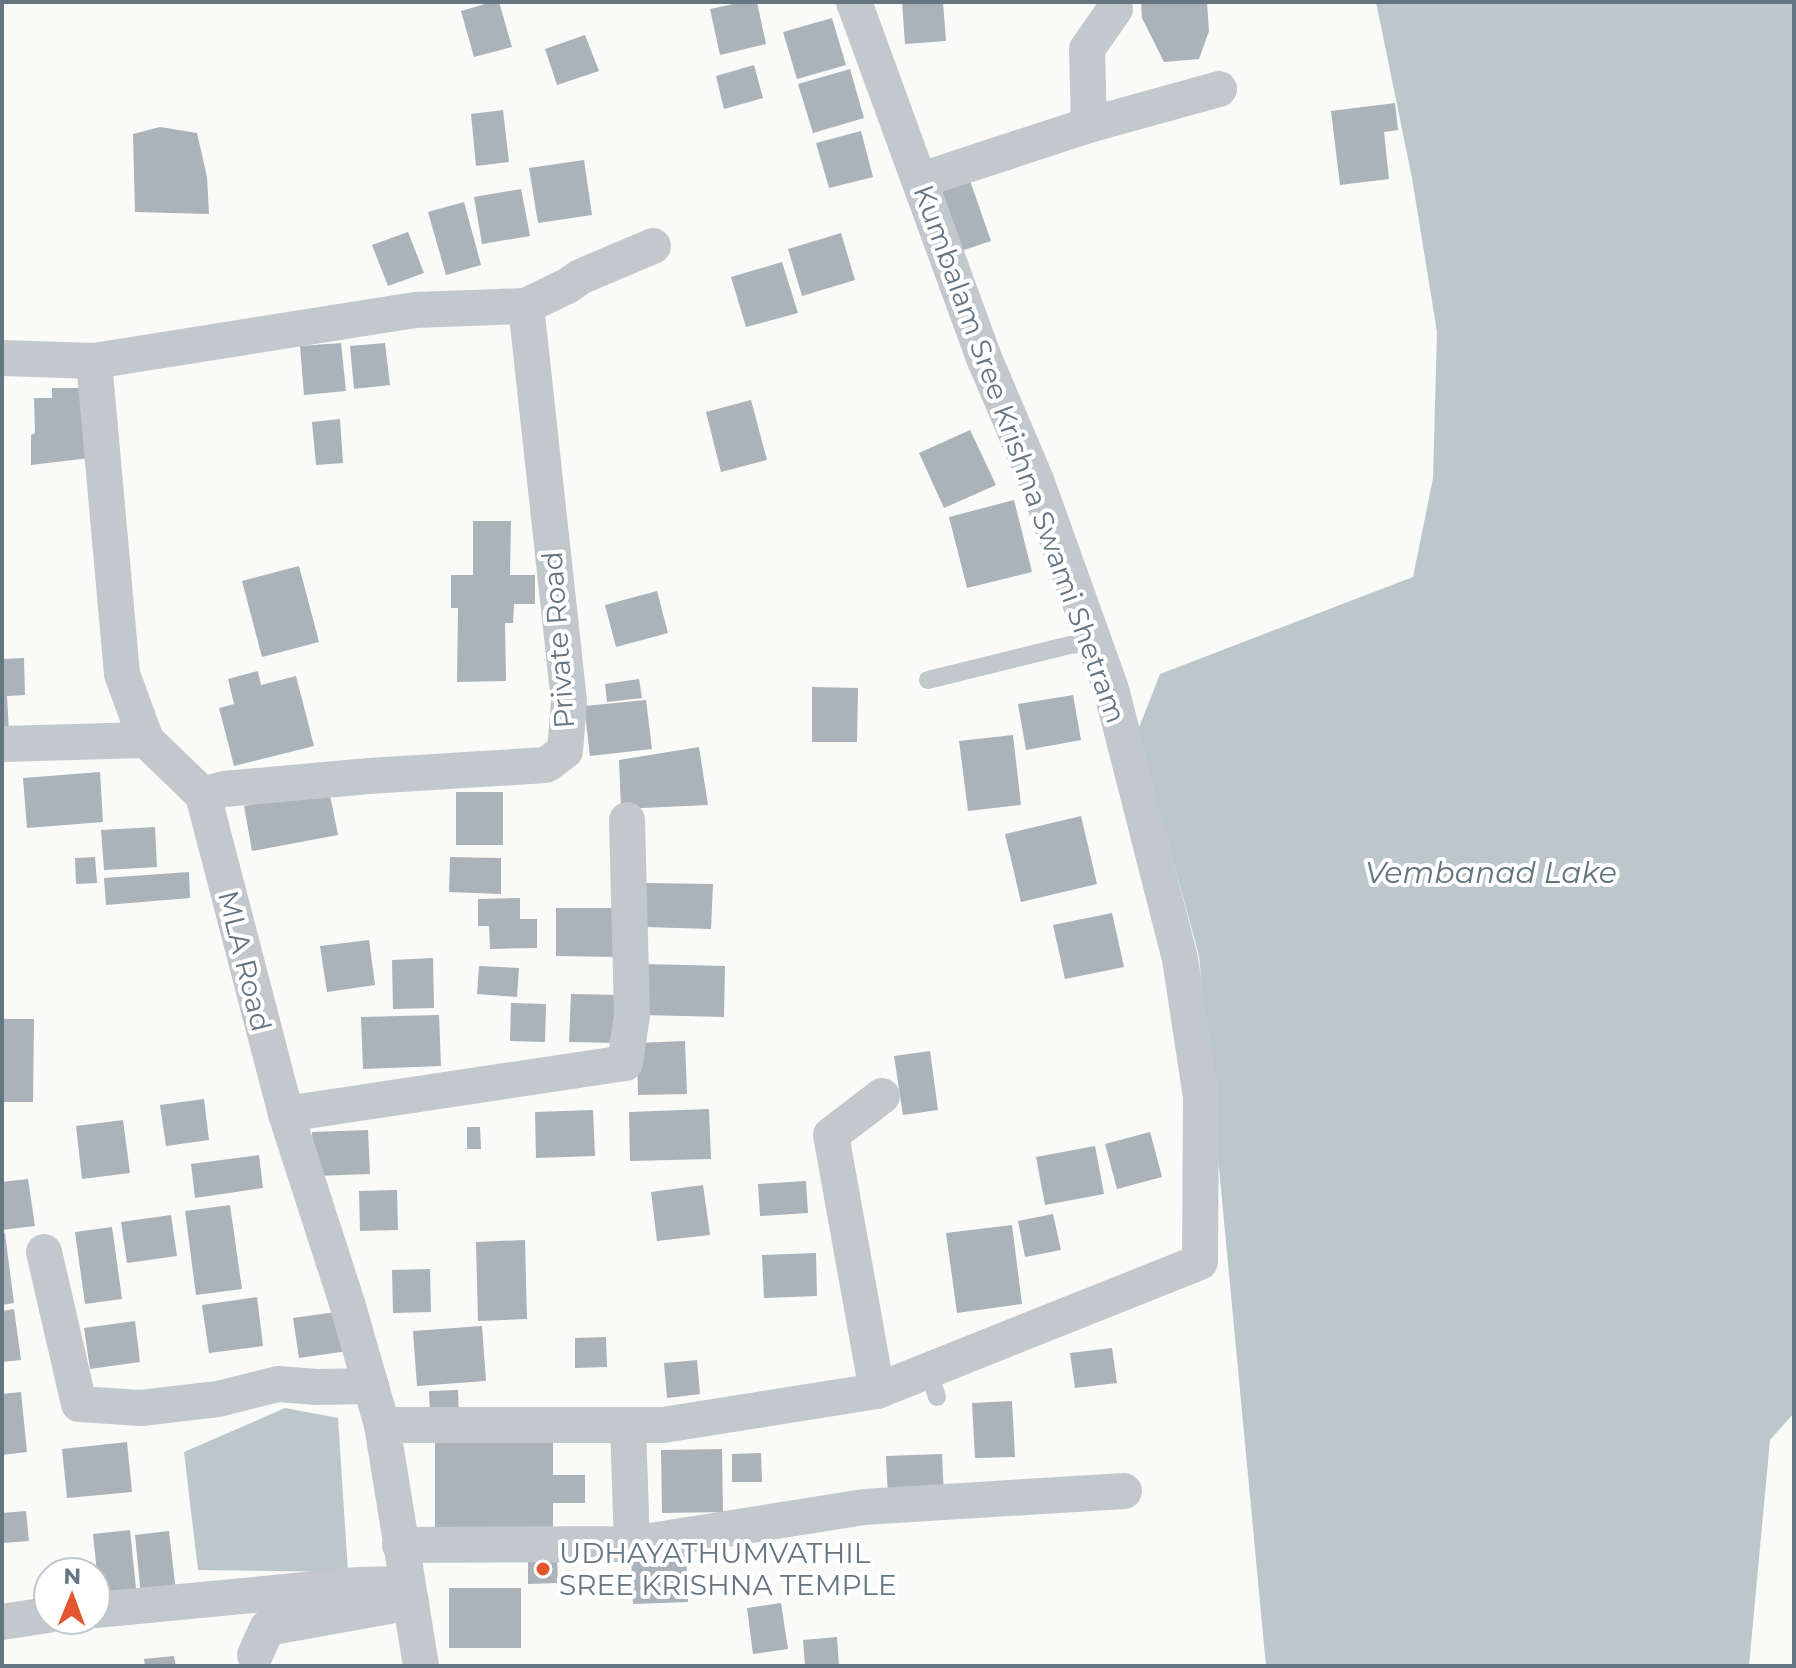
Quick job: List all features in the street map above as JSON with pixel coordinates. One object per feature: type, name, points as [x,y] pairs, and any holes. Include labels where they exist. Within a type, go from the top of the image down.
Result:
[{"type":"street","name":"Kumbalam Sree Krishna Swami Shetram","points":[[382,1425],[663,1425],[933,1384],[1200,1262],[1201,1097],[1180,959],[1111,689],[1036,480],[984,358],[854,2]]},
{"type":"street","points":[[1089,125],[1087,49],[1115,9]]},
{"type":"street","points":[[921,180],[1089,125],[1219,89]]},
{"type":"street","points":[[2,358],[94,361],[415,310],[526,306],[580,277],[653,246]]},
{"type":"street","name":"Private Road","points":[[203,795],[224,789],[354,777],[546,765],[565,751],[569,701],[526,306]]},
{"type":"street","points":[[94,361],[122,674],[146,740],[203,795]]},
{"type":"street","points":[[2,744],[146,740]]},
{"type":"street","name":"MLA Road","points":[[203,795],[286,1114],[382,1425],[421,1666]]},
{"type":"street","points":[[286,1114],[625,1063],[632,1015],[627,820]]},
{"type":"street","points":[[877,1391],[831,1135],[882,1096]]},
{"type":"street","points":[[44,1252],[79,1404],[141,1408],[218,1399],[278,1384],[371,1386]]},
{"type":"street","points":[[628,1426],[632,1544]]},
{"type":"street","points":[[400,1545],[632,1544],[864,1507],[1124,1491]]},
{"type":"street","points":[[112,1608],[358,1585],[408,1593]]},
{"type":"street","points":[[255,1655],[267,1628],[408,1593]]},
{"type":"street","points":[[2,1622],[32,1617]]},
{"type":"lane","points":[[928,680],[1070,645],[1094,642]]},
{"type":"water","name":"Vembanad Lake","points":[[1376,2],[1794,2],[1794,1413],[1770,1440],[1749,1666],[1266,1666],[1199,956],[1138,730],[1160,674],[1413,577],[1433,478],[1437,332],[1412,178]]},
{"type":"water","points":[[285,1408],[338,1418],[348,1572],[198,1570],[184,1452]]},
{"type":"building","points":[[499,2],[512,47],[474,57],[461,11]]},
{"type":"building","points":[[757,2],[766,44],[720,55],[710,9]]},
{"type":"building","points":[[902,2],[943,2],[946,41],[905,44]]},
{"type":"building","points":[[1141,2],[1207,2],[1209,31],[1199,59],[1164,62],[1142,18]]},
{"type":"building","points":[[832,18],[846,65],[797,79],[783,32]]},
{"type":"building","points":[[585,35],[599,71],[557,85],[545,49]]},
{"type":"building","points":[[754,65],[763,98],[724,109],[716,76]]},
{"type":"building","points":[[850,69],[864,118],[813,133],[798,84]]},
{"type":"building","points":[[1395,103],[1398,130],[1384,132],[1389,179],[1340,185],[1331,111]]},
{"type":"building","points":[[503,110],[509,162],[476,166],[471,114]]},
{"type":"building","points":[[160,127],[197,133],[207,177],[209,214],[135,212],[133,134]]},
{"type":"building","points":[[861,131],[873,177],[829,188],[816,143]]},
{"type":"building","points":[[584,160],[592,215],[538,223],[529,168]]},
{"type":"building","points":[[968,175],[991,241],[955,253],[933,188]]},
{"type":"building","points":[[521,189],[530,236],[482,244],[474,197]]},
{"type":"building","points":[[464,202],[481,265],[446,275],[428,212]]},
{"type":"building","points":[[408,232],[424,273],[388,286],[372,245]]},
{"type":"building","points":[[841,233],[855,280],[802,296],[788,249]]},
{"type":"building","points":[[782,262],[798,313],[746,327],[731,277]]},
{"type":"building","points":[[341,343],[346,391],[304,395],[300,346]]},
{"type":"building","points":[[385,343],[390,385],[354,389],[350,346]]},
{"type":"building","points":[[52,388],[88,388],[98,457],[31,465],[31,435],[35,433],[34,398],[52,398]]},
{"type":"building","points":[[751,400],[767,460],[721,472],[706,412]]},
{"type":"building","points":[[340,419],[343,463],[316,465],[312,422]]},
{"type":"building","points":[[970,430],[996,485],[944,508],[919,453]]},
{"type":"building","points":[[1014,500],[1032,572],[967,588],[949,517]]},
{"type":"building","points":[[473,521],[511,521],[510,575],[535,575],[535,604],[514,604],[513,623],[505,623],[506,681],[457,682],[458,608],[451,608],[451,575],[473,575]]},
{"type":"building","points":[[299,566],[319,642],[262,657],[242,581]]},
{"type":"building","points":[[657,591],[668,633],[616,647],[605,605]]},
{"type":"building","points":[[24,658],[25,695],[7,696],[9,733],[2,733],[2,659]]},
{"type":"building","points":[[258,671],[261,685],[296,676],[314,746],[234,766],[219,708],[234,704],[228,679]]},
{"type":"building","points":[[639,679],[642,698],[607,702],[605,684]]},
{"type":"building","points":[[812,687],[858,688],[857,742],[812,742]]},
{"type":"building","points":[[1073,695],[1081,740],[1026,750],[1018,704]]},
{"type":"building","points":[[646,700],[652,749],[590,756],[584,706]]},
{"type":"building","points":[[1013,735],[1021,805],[968,811],[959,741]]},
{"type":"building","points":[[699,747],[708,805],[621,809],[619,760]]},
{"type":"building","points":[[100,772],[103,822],[27,828],[23,778]]},
{"type":"building","points":[[329,790],[338,835],[252,851],[244,806]]},
{"type":"building","points":[[456,792],[503,792],[503,845],[456,845]]},
{"type":"building","points":[[1081,816],[1097,884],[1021,902],[1005,834]]},
{"type":"building","points":[[155,827],[157,867],[104,870],[101,830]]},
{"type":"building","points":[[95,857],[97,883],[76,884],[75,858]]},
{"type":"building","points":[[450,857],[501,858],[501,894],[449,892]]},
{"type":"building","points":[[189,872],[190,898],[106,905],[104,878]]},
{"type":"building","points":[[645,883],[713,884],[711,929],[644,927]]},
{"type":"building","points":[[520,898],[520,919],[537,919],[537,948],[490,949],[489,926],[478,926],[478,899]]},
{"type":"building","points":[[556,908],[618,908],[618,957],[556,956]]},
{"type":"building","points":[[1112,913],[1124,967],[1065,979],[1053,925]]},
{"type":"building","points":[[369,940],[375,985],[327,992],[320,946]]},
{"type":"building","points":[[433,958],[434,1008],[393,1009],[392,960]]},
{"type":"building","points":[[643,964],[725,966],[724,1017],[642,1015]]},
{"type":"building","points":[[479,966],[519,968],[517,997],[477,994]]},
{"type":"building","points":[[571,994],[623,995],[621,1043],[569,1042]]},
{"type":"building","points":[[511,1003],[546,1004],[545,1042],[510,1041]]},
{"type":"building","points":[[439,1015],[441,1066],[363,1069],[361,1017]]},
{"type":"building","points":[[2,1019],[34,1019],[33,1102],[2,1102]]},
{"type":"building","points":[[685,1041],[687,1094],[638,1095],[637,1043]]},
{"type":"building","points":[[930,1051],[938,1110],[903,1115],[894,1056]]},
{"type":"building","points":[[204,1099],[209,1140],[166,1146],[160,1105]]},
{"type":"building","points":[[709,1109],[711,1159],[630,1161],[629,1112]]},
{"type":"building","points":[[593,1110],[595,1156],[536,1158],[535,1112]]},
{"type":"building","points":[[123,1120],[130,1173],[82,1179],[76,1126]]},
{"type":"building","points":[[467,1127],[480,1127],[481,1149],[467,1149]]},
{"type":"building","points":[[368,1130],[370,1174],[314,1176],[312,1132]]},
{"type":"building","points":[[1150,1132],[1162,1177],[1117,1189],[1105,1144]]},
{"type":"building","points":[[1095,1146],[1104,1194],[1045,1205],[1036,1157]]},
{"type":"building","points":[[259,1155],[263,1188],[195,1198],[191,1164]]},
{"type":"building","points":[[28,1179],[35,1226],[2,1230],[2,1182]]},
{"type":"building","points":[[806,1181],[808,1213],[760,1216],[758,1184]]},
{"type":"building","points":[[703,1185],[710,1235],[657,1241],[651,1192]]},
{"type":"building","points":[[397,1190],[398,1230],[360,1231],[359,1191]]},
{"type":"building","points":[[230,1205],[242,1289],[196,1295],[185,1211]]},
{"type":"building","points":[[1053,1214],[1061,1250],[1025,1257],[1018,1221]]},
{"type":"building","points":[[171,1215],[177,1256],[127,1263],[121,1222]]},
{"type":"building","points":[[1012,1225],[1022,1304],[957,1313],[946,1233]]},
{"type":"building","points":[[112,1227],[122,1299],[85,1304],[75,1232]]},
{"type":"building","points":[[5,1233],[14,1303],[2,1305],[2,1234]]},
{"type":"building","points":[[525,1240],[527,1319],[478,1321],[476,1242]]},
{"type":"building","points":[[816,1253],[817,1296],[764,1298],[762,1255]]},
{"type":"building","points":[[430,1269],[431,1312],[393,1313],[392,1270]]},
{"type":"building","points":[[257,1297],[263,1346],[209,1353],[202,1305]]},
{"type":"building","points":[[14,1309],[21,1360],[2,1362],[2,1311]]},
{"type":"building","points":[[343,1311],[348,1351],[299,1358],[293,1318]]},
{"type":"building","points":[[135,1321],[140,1362],[90,1369],[84,1328]]},
{"type":"building","points":[[482,1326],[486,1381],[417,1386],[413,1331]]},
{"type":"building","points":[[606,1337],[607,1367],[575,1368],[575,1338]]},
{"type":"building","points":[[1112,1348],[1117,1383],[1075,1388],[1070,1353]]},
{"type":"building","points":[[697,1360],[700,1394],[667,1398],[664,1363]]},
{"type":"building","points":[[458,1390],[459,1414],[430,1414],[429,1391]]},
{"type":"building","points":[[21,1392],[27,1452],[2,1455],[2,1394]]},
{"type":"building","points":[[1012,1401],[1015,1457],[975,1458],[972,1403]]},
{"type":"building","points":[[435,1436],[553,1437],[553,1475],[585,1475],[585,1503],[553,1503],[553,1532],[435,1531]]},
{"type":"building","points":[[127,1442],[132,1492],[67,1498],[62,1449]]},
{"type":"building","points":[[722,1449],[723,1512],[662,1513],[661,1450]]},
{"type":"building","points":[[761,1453],[762,1482],[732,1482],[732,1454]]},
{"type":"building","points":[[942,1454],[944,1497],[888,1499],[886,1456]]},
{"type":"building","points":[[26,1511],[29,1541],[2,1543],[2,1513]]},
{"type":"building","points":[[130,1530],[137,1598],[112,1601],[112,1556],[95,1556],[93,1534]]},
{"type":"building","points":[[169,1531],[176,1592],[141,1596],[135,1535]]},
{"type":"building","points":[[686,1554],[688,1602],[633,1604],[631,1556]]},
{"type":"building","name":"UDHAYATHUMVATHIL SREE KRISHNA TEMPLE","points":[[528,1556],[557,1556],[558,1583],[528,1584]]},
{"type":"building","points":[[449,1588],[521,1588],[521,1648],[449,1648]]},
{"type":"building","points":[[781,1603],[788,1649],[753,1654],[747,1608]]},
{"type":"building","points":[[837,1637],[839,1666],[805,1666],[803,1640]]},
{"type":"building","points":[[174,1656],[176,1666],[145,1666],[144,1659]]},
{"type":"place","name":"UDHAYATHUMVATHIL SREE KRISHNA TEMPLE","points":[[543,1569]]}]
